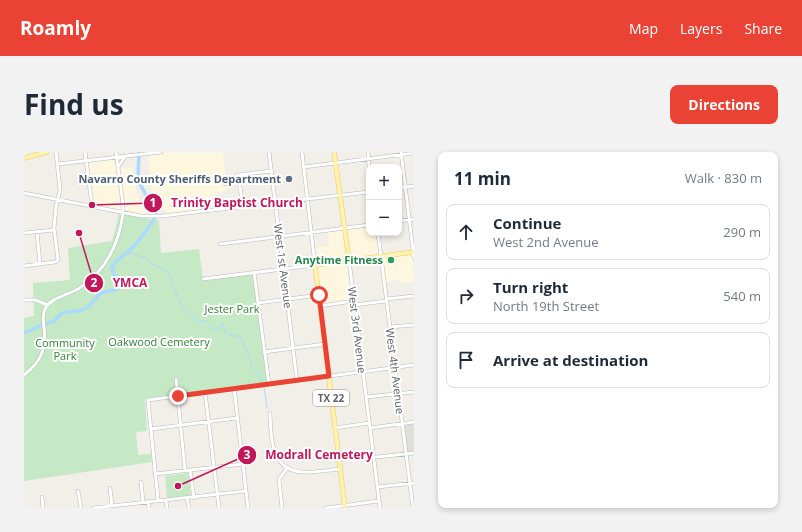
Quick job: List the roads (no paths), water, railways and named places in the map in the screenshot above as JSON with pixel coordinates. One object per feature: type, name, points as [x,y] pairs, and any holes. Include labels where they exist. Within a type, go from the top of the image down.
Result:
[{"type":"main road","points":[[24,158],[47,152]]},
{"type":"main road","name":"West 3rd Avenue","points":[[334,152],[349,260]]},
{"type":"main road","points":[[315,265],[414,252]]},
{"type":"main road","name":"TX 22","points":[[315,265],[344,507]]},
{"type":"street","points":[[24,266],[57,261],[54,230],[56,207],[60,190],[56,152]]},
{"type":"street","points":[[85,152],[92,205]]},
{"type":"street","points":[[24,375],[36,364],[43,352],[45,340],[43,314],[48,305],[78,288],[103,266],[113,248],[123,212],[116,152]]},
{"type":"street","points":[[58,164],[161,152]]},
{"type":"street","name":"West 1st Avenue","points":[[269,152],[297,380]]},
{"type":"street","points":[[203,279],[315,265],[302,152]]},
{"type":"street","points":[[368,152],[369,164]]},
{"type":"street","points":[[304,167],[368,159],[401,153],[414,153]]},
{"type":"street","points":[[401,153],[414,258]]},
{"type":"street","points":[[117,168],[121,160],[127,156]]},
{"type":"street","points":[[225,184],[238,175],[271,171]]},
{"type":"street","points":[[238,175],[243,207]]},
{"type":"street","points":[[405,188],[414,186]]},
{"type":"street","points":[[24,193],[123,212],[148,216],[162,216],[366,192]]},
{"type":"street","points":[[402,221],[414,220]]},
{"type":"street","points":[[220,244],[366,225]]},
{"type":"street","points":[[24,233],[54,230]]},
{"type":"street","points":[[37,232],[40,264]]},
{"type":"street","name":"West 4th Avenue","points":[[378,236],[406,454],[412,483],[413,508]]},
{"type":"street","name":"West 3rd Avenue","points":[[349,260],[380,508]]},
{"type":"street","points":[[254,273],[269,384]]},
{"type":"street","points":[[258,303],[319,295]]},
{"type":"street","points":[[320,306],[414,296]]},
{"type":"street","points":[[24,300],[35,300],[48,305]]},
{"type":"street","points":[[390,327],[414,325]]},
{"type":"street","points":[[264,352],[325,344]]},
{"type":"street","points":[[158,500],[148,400],[414,365]]},
{"type":"street","points":[[176,379],[185,470]]},
{"type":"street","points":[[234,388],[248,508]]},
{"type":"street","points":[[204,392],[209,422],[218,508]]},
{"type":"street","points":[[366,397],[414,392]]},
{"type":"street","points":[[270,413],[271,440],[274,452],[280,461],[288,467],[305,472],[340,468]]},
{"type":"street","points":[[151,429],[237,418]]},
{"type":"street","points":[[370,428],[414,422]]},
{"type":"street","points":[[335,428],[369,423]]},
{"type":"street","points":[[339,459],[414,453]]},
{"type":"street","points":[[156,474],[243,464]]},
{"type":"street","points":[[282,508],[279,479],[288,467]]},
{"type":"street","points":[[190,470],[194,498]]},
{"type":"street","points":[[141,482],[143,502]]},
{"type":"street","points":[[378,487],[412,483]]},
{"type":"street","points":[[110,488],[112,506]]},
{"type":"street","points":[[78,491],[81,508]]},
{"type":"street","points":[[93,508],[112,506],[117,507],[148,501],[166,501],[246,491]]},
{"type":"street","points":[[42,497],[43,508]]},
{"type":"street","points":[[187,498],[189,508]]},
{"type":"street","points":[[148,501],[149,508]]},
{"type":"street","points":[[166,501],[167,508]]},
{"type":"street","points":[[326,508],[344,507],[379,501]]},
{"type":"waterway","points":[[45,325],[54,321],[62,313],[82,310],[88,307],[101,293],[118,289],[119,280],[114,275],[112,266],[137,243],[156,214],[138,180],[139,152]]},
{"type":"waterway","points":[[127,252],[146,258],[152,264],[168,271],[182,308],[198,321],[206,321],[214,330],[218,329],[223,323],[225,333],[240,337],[249,356],[252,368],[260,376],[262,382]]},
{"type":"waterway","points":[[24,333],[42,325]]},
{"type":"waterway","points":[[264,387],[267,408]]},
{"type":"place","name":"Navarro County Sheriffs Department","points":[[289,179]]},
{"type":"place","name":"Trinity Baptist Church","points":[[92,205]]},
{"type":"place","name":"YMCA","points":[[79,233]]},
{"type":"place","name":"Anytime Fitness","points":[[391,260]]},
{"type":"place","name":"Modrall Cemetery","points":[[178,486]]},
{"type":"park label","name":"Jester Park","points":[[232,309]]},
{"type":"park label","name":"Oakwood Cemetery","points":[[159,342]]},
{"type":"park label","name":"Community Park","points":[[65,349]]}]
